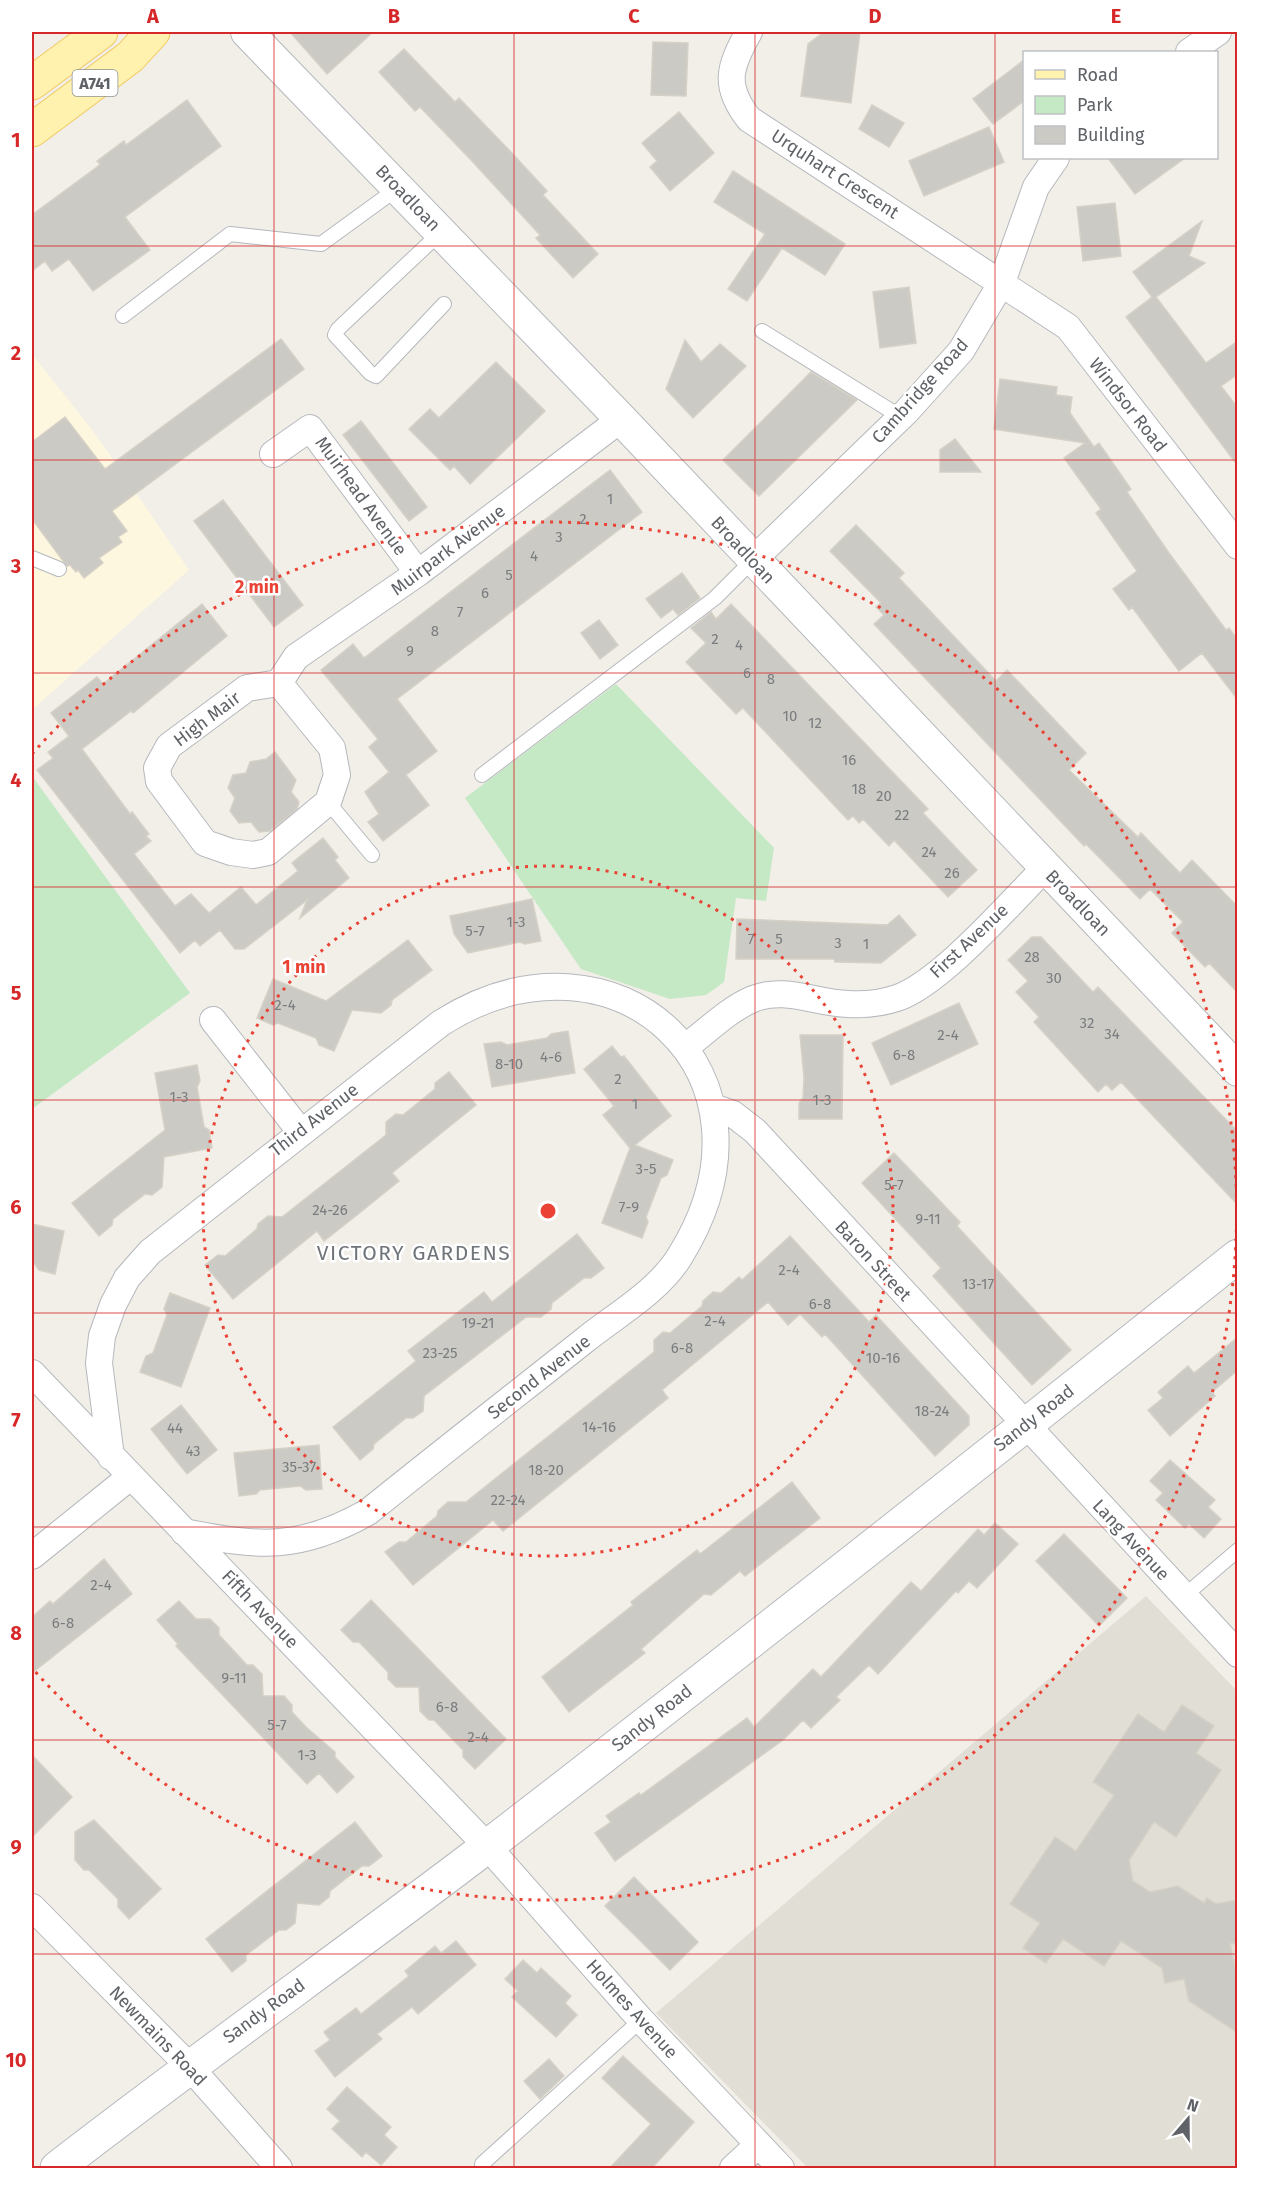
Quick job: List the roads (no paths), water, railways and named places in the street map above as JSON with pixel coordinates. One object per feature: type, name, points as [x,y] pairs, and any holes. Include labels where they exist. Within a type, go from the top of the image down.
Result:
[{"type":"main road","name":"A741","points":[[32,83],[101,32]]},
{"type":"main road","name":"A741","points":[[32,130],[130,57],[153,32]]},
{"type":"main road","name":"Sandy Road","points":[[57,2169],[189,2066],[487,1846],[1025,1426],[1238,1256]]},
{"type":"street","points":[[109,32],[130,57]]},
{"type":"street","name":"Broadloan","points":[[248,32],[621,419],[753,561],[1238,1070]]},
{"type":"street","name":"Urquhart Crescent","points":[[749,32],[737,52],[731,78],[735,101],[749,119],[1002,282]]},
{"type":"street","points":[[1190,51],[1218,32]]},
{"type":"street","name":"Cambridge Road","points":[[753,561],[901,417],[961,351],[1002,282],[1036,187],[1055,159]]},
{"type":"street","name":"Windsor Road","points":[[1002,282],[1068,327],[1238,546]]},
{"type":"street","name":"Muirpark Avenue","points":[[279,683],[296,657],[418,573],[621,419]]},
{"type":"street","name":"Muirhead Avenue","points":[[273,454],[310,428],[418,573]]},
{"type":"street","points":[[279,683],[332,748],[337,775],[328,802]]},
{"type":"street","name":"High Mair","points":[[279,683],[247,688],[169,746],[157,768],[159,781],[205,843],[231,852],[253,855],[268,852],[328,802]]},
{"type":"street","name":"First Avenue","points":[[686,1047],[752,999],[769,995],[791,994],[846,1004],[875,1003],[898,998],[939,973],[1045,868]]},
{"type":"street","name":"Third Avenue","points":[[111,1457],[99,1363],[102,1336],[113,1305],[127,1278],[150,1252],[300,1131],[441,1023],[462,1009],[496,995],[549,987],[609,994],[640,1008],[666,1026],[686,1047]]},
{"type":"street","points":[[213,1020],[300,1131]]},
{"type":"street","name":"Second Avenue","points":[[184,1532],[241,1543],[303,1541],[339,1529],[368,1512],[657,1283],[679,1258],[700,1219],[711,1188],[716,1159],[713,1107],[702,1076],[686,1047]]},
{"type":"street","name":"Baron Street","points":[[713,1107],[733,1114],[755,1131],[1025,1426]]},
{"type":"street","name":"Fifth Avenue","points":[[32,1372],[130,1477],[487,1846]]},
{"type":"street","name":"Lang Avenue","points":[[1025,1426],[1238,1654]]},
{"type":"street","points":[[32,1556],[130,1477]]},
{"type":"street","name":"Holmes Avenue","points":[[487,1846],[641,2020],[781,2169]]},
{"type":"street","name":"Newmains Road","points":[[32,1907],[189,2066],[279,2169]]},
{"type":"street","points":[[733,2169],[758,2145]]},
{"type":"lane","points":[[123,316],[230,234],[321,244],[398,188]]},
{"type":"lane","points":[[441,232],[338,329],[335,335],[370,373],[376,376],[444,304]]},
{"type":"lane","points":[[762,331],[901,417]]},
{"type":"lane","points":[[32,558],[59,568]]},
{"type":"lane","points":[[482,775],[715,598],[753,561]]},
{"type":"lane","points":[[328,802],[372,855]]},
{"type":"lane","points":[[1183,1597],[1238,1550]]},
{"type":"lane","points":[[482,2164],[641,2020]]},
{"type":"district","name":"VICTORY GARDENS","points":[[414,1253]]}]
